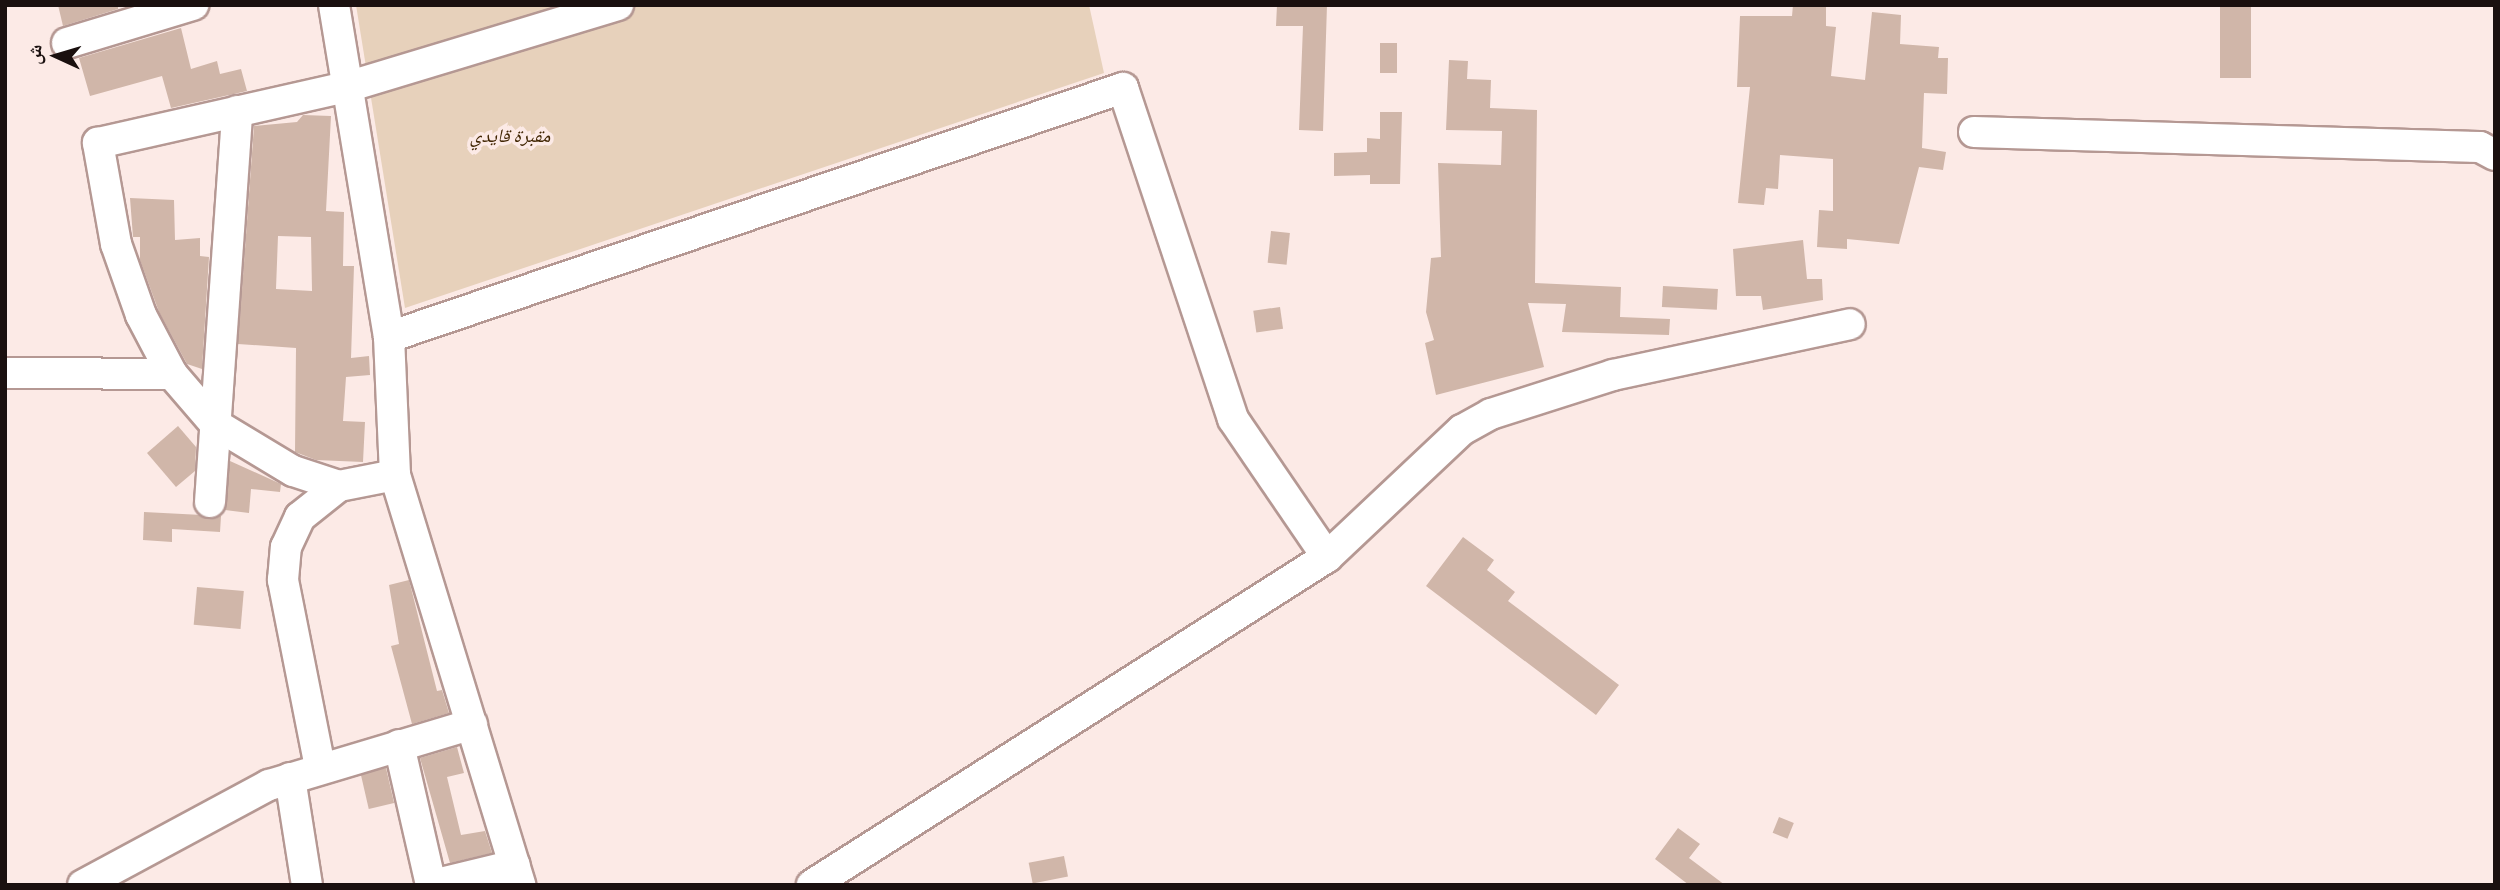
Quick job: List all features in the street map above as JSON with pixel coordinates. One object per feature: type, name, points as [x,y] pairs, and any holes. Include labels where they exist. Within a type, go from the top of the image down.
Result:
[{"type":"street","points":[[67,43],[193,5]]},
{"type":"street","points":[[334,5],[350,86],[389,337],[395,475],[518,875],[431,885],[399,744]]},
{"type":"street","points":[[339,486],[293,471],[215,424],[172,374],[141,314],[116,244],[97,147],[102,139],[350,86],[618,5]]},
{"type":"street","points":[[389,337],[1123,88],[1233,418],[1327,557]]},
{"type":"street","points":[[210,502],[237,111]]},
{"type":"street","points":[[1974,132],[2480,147],[2495,155]]},
{"type":"street","points":[[812,885],[1327,557],[1462,430],[1491,414],[1613,374],[1850,324]]},
{"type":"street","points":[[5,373],[172,374]]},
{"type":"street","points":[[320,767],[283,580],[286,547],[300,517],[339,486],[395,475]]},
{"type":"street","points":[[83,885],[211,811],[289,778],[472,724]]},
{"type":"street","points":[[289,778],[307,885]]},
{"type":"green space","name":"مقبرة قايدي","points":[[356,5],[1089,5],[1104,73],[405,308]]},
{"type":"building","points":[[58,5],[118,5],[118,9],[63,26]]},
{"type":"building","points":[[1277,5],[1327,5],[1323,131],[1299,130],[1303,26],[1276,26]]},
{"type":"building","points":[[1793,5],[1826,5],[1826,26],[1836,27],[1831,76],[1865,80],[1872,12],[1901,15],[1900,44],[1939,47],[1938,58],[1948,58],[1947,94],[1924,93],[1922,148],[1946,152],[1943,170],[1919,167],[1899,244],[1847,239],[1847,249],[1817,247],[1819,210],[1833,211],[1833,159],[1780,155],[1778,189],[1766,188],[1764,205],[1738,203],[1750,87],[1737,87],[1740,16],[1792,16]]},
{"type":"building","points":[[2220,5],[2251,5],[2251,78],[2220,78]]},
{"type":"building","points":[[181,28],[191,69],[217,61],[220,74],[241,69],[247,91],[171,108],[162,76],[90,96],[79,58]]},
{"type":"building","points":[[1380,43],[1397,43],[1397,73],[1380,73]]},
{"type":"building","points":[[1449,60],[1468,61],[1467,79],[1491,80],[1490,108],[1537,110],[1535,283],[1621,287],[1620,317],[1670,319],[1669,335],[1562,332],[1566,304],[1528,303],[1544,367],[1436,395],[1425,343],[1434,340],[1426,312],[1431,258],[1441,257],[1438,163],[1501,165],[1502,131],[1446,130]]},
{"type":"building","points":[[1380,112],[1402,112],[1400,184],[1370,184],[1370,175],[1334,176],[1334,153],[1367,152],[1367,138],[1380,139]]},
{"type":"building","points":[[303,115],[331,116],[326,211],[344,212],[343,266],[354,266],[351,358],[369,356],[370,375],[346,377],[343,421],[365,422],[363,462],[316,460],[295,452],[296,348],[238,344],[254,126],[297,122]],"holes":[[[278,236],[311,237],[312,291],[276,289]]]},
{"type":"building","points":[[130,198],[174,200],[175,240],[200,238],[200,256],[209,257],[202,369],[187,364],[159,312],[140,260],[140,237],[133,237]]},
{"type":"building","points":[[1271,231],[1290,233],[1287,265],[1268,263]]},
{"type":"building","points":[[1803,240],[1807,279],[1822,279],[1823,300],[1763,310],[1761,296],[1736,296],[1733,249]]},
{"type":"building","points":[[1663,286],[1718,289],[1717,310],[1662,307]]},
{"type":"building","points":[[1280,307],[1283,329],[1256,333],[1253,311]]},
{"type":"building","points":[[178,426],[196,447],[195,471],[176,487],[147,453]]},
{"type":"building","points":[[230,461],[281,484],[280,492],[251,489],[249,513],[225,510]]},
{"type":"building","points":[[144,512],[221,516],[220,532],[172,529],[172,542],[143,540]]},
{"type":"building","points":[[1463,537],[1494,560],[1487,570],[1515,592],[1508,601],[1619,685],[1596,715],[1426,586]]},
{"type":"building","points":[[409,580],[437,691],[442,690],[449,713],[412,724],[391,646],[399,644],[389,585]]},
{"type":"building","points":[[197,587],[244,591],[241,629],[194,625]]},
{"type":"building","points":[[457,747],[464,773],[447,777],[461,835],[485,831],[492,853],[450,863],[420,758]]},
{"type":"building","points":[[386,768],[394,803],[369,809],[361,774]]},
{"type":"building","points":[[1779,817],[1794,823],[1787,839],[1773,833]]},
{"type":"building","points":[[1678,828],[1700,844],[1689,858],[1725,885],[1689,885],[1655,859]]},
{"type":"building","points":[[1064,856],[1068,877],[1033,883],[1029,863]]}]
